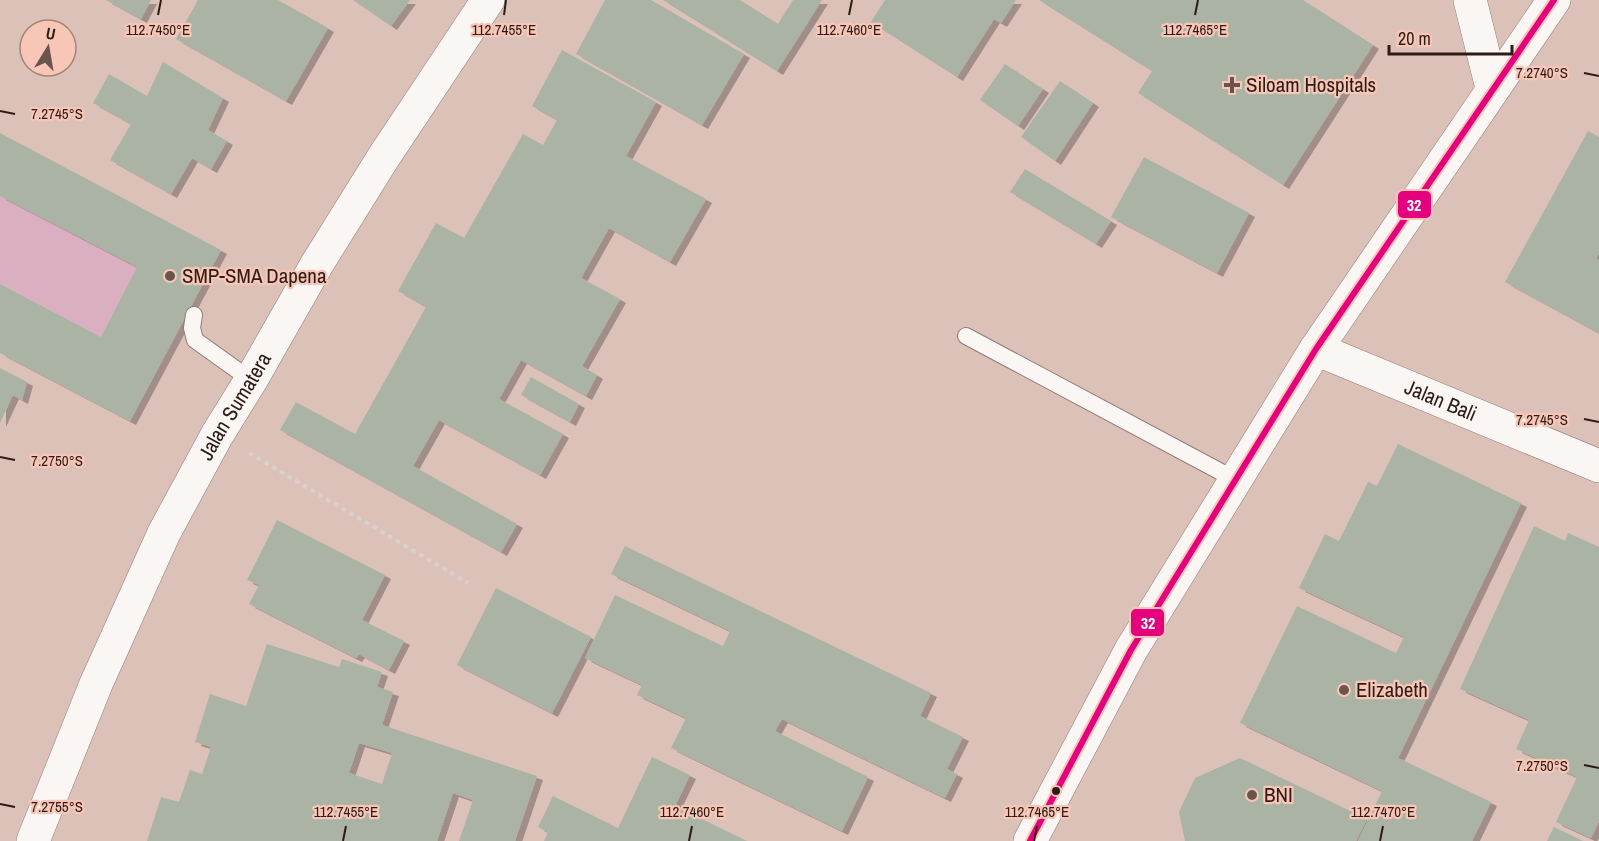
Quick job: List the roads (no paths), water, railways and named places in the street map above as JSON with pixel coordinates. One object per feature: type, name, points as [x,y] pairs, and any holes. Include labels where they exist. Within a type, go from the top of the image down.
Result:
[{"type":"main road","name":"Jalan Sumatera","points":[[33,841],[96,684],[164,533],[217,435],[383,158],[488,0]]},
{"type":"main road","points":[[1470,0],[1492,88]]},
{"type":"main road","points":[[1030,841],[1131,650],[1316,349],[1554,0]]},
{"type":"main road","name":"Jalan Bali","points":[[1316,349],[1599,466]]},
{"type":"lane","points":[[194,315],[192,328],[195,340],[251,380]]},
{"type":"lane","points":[[966,336],[1236,480]]},
{"type":"place","name":"Siloam Hospitals","points":[[1232,85]]},
{"type":"place","name":"SMP-SMA Dapena","points":[[170,276]]},
{"type":"place","name":"Elizabeth","points":[[1344,690]]},
{"type":"place","name":"BNI","points":[[1252,795]]}]
